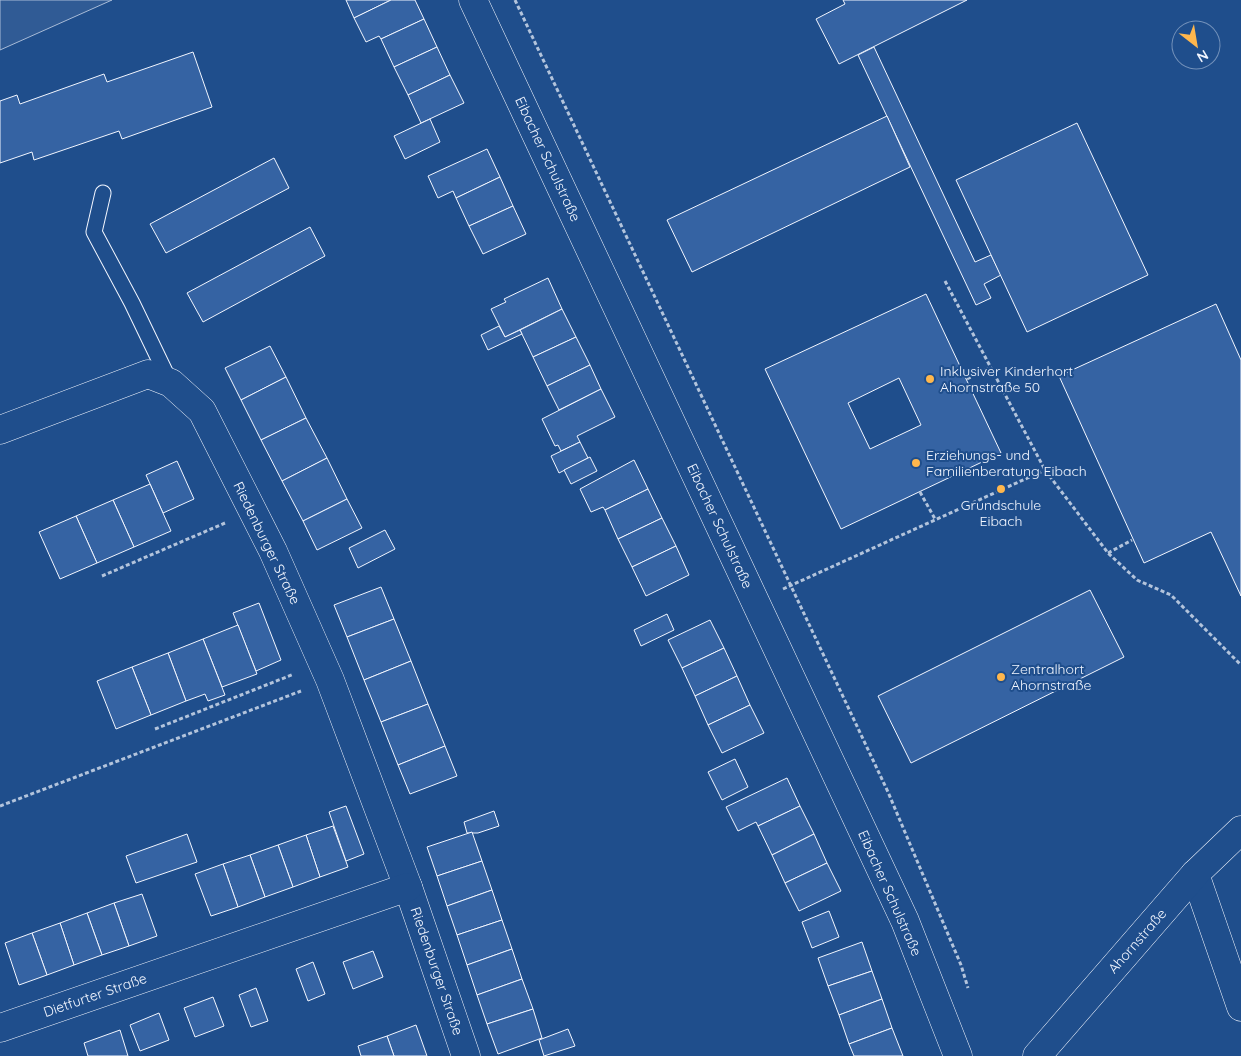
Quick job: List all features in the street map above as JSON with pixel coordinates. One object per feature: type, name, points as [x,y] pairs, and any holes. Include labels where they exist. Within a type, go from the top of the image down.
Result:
[{"type":"street","name":"Eibacher Schulstraße","points":[[473,0],[905,922],[958,1056]]},
{"type":"street","name":"Riedenburger Straße","points":[[0,430],[148,374],[171,383],[202,411],[253,511],[326,671],[408,887],[466,1056]]},
{"type":"street","name":"Ahornstraße","points":[[1038,1056],[1195,874],[1241,830]]},
{"type":"street","points":[[1195,874],[1241,1007]]},
{"type":"street","name":"Dietfurter Straße","points":[[0,1028],[189,961],[408,887]]},
{"type":"lane","points":[[103,194],[94,232],[171,383]]},
{"type":"path","points":[[515,0],[888,792],[961,965],[969,991]]},
{"type":"path","points":[[945,280],[989,368],[1046,470],[1108,553],[1137,580],[1171,595],[1241,665]]},
{"type":"path","points":[[967,379],[989,368]]},
{"type":"path","points":[[756,603],[935,519],[1046,470]]},
{"type":"path","points":[[920,492],[935,519]]},
{"type":"path","points":[[102,576],[253,511]]},
{"type":"path","points":[[1108,553],[1132,540]]},
{"type":"path","points":[[155,729],[326,671]]},
{"type":"path","points":[[0,806],[326,671]]},
{"type":"shaded area","points":[[0,0],[112,0],[0,50]]},
{"type":"building","points":[[346,0],[391,0],[354,18]]},
{"type":"building","points":[[391,0],[415,0],[424,19],[381,39],[379,36],[366,42],[354,18]]},
{"type":"building","points":[[843,0],[967,0],[839,64],[816,19],[845,4]]},
{"type":"building","points":[[424,19],[437,47],[394,67],[381,39]]},
{"type":"building","points":[[437,47],[450,75],[408,95],[394,67]]},
{"type":"building","points":[[874,47],[975,262],[991,255],[1001,275],[984,284],[991,298],[976,305],[858,55]]},
{"type":"building","points":[[193,52],[212,107],[122,139],[119,131],[34,160],[32,152],[0,163],[0,101],[17,95],[20,104],[104,74],[107,82]]},
{"type":"building","points":[[450,75],[464,103],[421,123],[408,95]]},
{"type":"building","points":[[887,116],[910,167],[692,272],[667,220]]},
{"type":"building","points":[[430,119],[440,142],[405,159],[394,136]]},
{"type":"building","points":[[1077,123],[1148,275],[1027,332],[956,180]]},
{"type":"building","points":[[487,149],[500,177],[456,198],[453,191],[438,198],[428,176]]},
{"type":"building","points":[[274,158],[289,188],[166,253],[150,224]]},
{"type":"building","points":[[500,177],[513,206],[469,226],[456,198]]},
{"type":"building","points":[[513,206],[526,234],[483,254],[469,226]]},
{"type":"building","points":[[310,227],[325,256],[203,322],[187,293]]},
{"type":"building","points":[[548,278],[562,309],[505,337],[491,309],[506,302],[504,299]]},
{"type":"building","points":[[926,294],[1001,453],[841,529],[765,369]],"holes":[[[899,378],[921,425],[870,449],[848,403]]]},
{"type":"building","points":[[1216,304],[1241,360],[1241,596],[1211,532],[1144,563],[1059,376]]},
{"type":"building","points":[[562,309],[576,337],[533,357],[520,330]]},
{"type":"building","points":[[499,326],[505,337],[520,330],[522,334],[488,350],[481,335]]},
{"type":"building","points":[[576,337],[590,365],[547,386],[533,357]]},
{"type":"building","points":[[270,346],[286,377],[241,400],[225,368]]},
{"type":"building","points":[[590,365],[601,389],[559,410],[547,386]]},
{"type":"building","points":[[286,377],[306,418],[261,440],[241,400]]},
{"type":"building","points":[[601,389],[615,417],[577,436],[580,442],[561,451],[558,445],[555,446],[542,419]]},
{"type":"building","points":[[306,418],[327,458],[282,481],[261,440]]},
{"type":"building","points":[[580,442],[588,458],[559,473],[551,456]]},
{"type":"building","points":[[590,457],[597,471],[571,484],[564,470]]},
{"type":"building","points":[[327,458],[347,499],[303,521],[282,481]]},
{"type":"building","points":[[634,460],[648,489],[605,510],[603,507],[591,512],[580,489]]},
{"type":"building","points":[[177,461],[194,499],[163,513],[146,475]]},
{"type":"building","points":[[150,484],[171,531],[134,547],[113,500]]},
{"type":"building","points":[[648,489],[662,518],[618,539],[605,510]]},
{"type":"building","points":[[347,499],[362,528],[317,550],[303,521]]},
{"type":"building","points":[[113,500],[134,547],[97,563],[76,516]]},
{"type":"building","points":[[76,516],[97,563],[60,579],[39,532]]},
{"type":"building","points":[[662,518],[676,546],[632,567],[618,539]]},
{"type":"building","points":[[385,530],[395,549],[358,568],[349,548]]},
{"type":"building","points":[[676,546],[689,575],[646,596],[632,567]]},
{"type":"building","points":[[381,587],[394,619],[347,637],[334,605]]},
{"type":"building","name":"Zentralhort Ahornstraße","points":[[1090,590],[1124,657],[911,763],[878,696]]},
{"type":"building","points":[[259,603],[281,660],[256,671],[233,613]]},
{"type":"building","points":[[667,614],[674,630],[641,646],[634,630]]},
{"type":"building","points":[[394,619],[411,661],[364,680],[347,637]]},
{"type":"building","points":[[710,620],[724,648],[682,668],[668,640]]},
{"type":"building","points":[[238,625],[257,674],[222,687],[203,639]]},
{"type":"building","points":[[203,639],[225,695],[208,701],[205,694],[186,701],[168,653]]},
{"type":"building","points":[[724,648],[737,676],[695,696],[682,668]]},
{"type":"building","points":[[168,653],[186,701],[151,715],[132,667]]},
{"type":"building","points":[[411,661],[428,704],[381,722],[364,680]]},
{"type":"building","points":[[132,667],[151,715],[116,729],[97,681]]},
{"type":"building","points":[[737,676],[750,705],[708,725],[695,696]]},
{"type":"building","points":[[428,704],[445,746],[398,765],[381,722]]},
{"type":"building","points":[[750,705],[764,733],[722,753],[708,725]]},
{"type":"building","points":[[445,746],[457,776],[410,794],[398,765]]},
{"type":"building","points":[[735,759],[748,787],[722,800],[708,772]]},
{"type":"building","points":[[787,778],[800,806],[758,826],[756,822],[738,831],[726,807]]},
{"type":"building","points":[[346,806],[364,854],[346,861],[329,812]]},
{"type":"building","points":[[800,806],[814,834],[772,855],[758,826]]},
{"type":"building","points":[[494,811],[499,826],[478,833],[467,833],[464,822]]},
{"type":"building","points":[[333,826],[348,867],[320,877],[306,835]]},
{"type":"building","points":[[472,832],[482,861],[437,876],[427,847]]},
{"type":"building","points":[[187,834],[197,862],[136,883],[126,856]]},
{"type":"building","points":[[814,834],[827,863],[785,883],[772,855]]},
{"type":"building","points":[[306,835],[320,877],[293,887],[278,845]]},
{"type":"building","points":[[278,845],[293,887],[265,897],[250,855]]},
{"type":"building","points":[[250,855],[265,897],[238,907],[223,864]]},
{"type":"building","points":[[482,861],[492,890],[447,906],[437,876]]},
{"type":"building","points":[[827,863],[841,891],[799,911],[785,883]]},
{"type":"building","points":[[223,864],[238,907],[211,916],[195,874]]},
{"type":"building","points":[[492,890],[502,920],[457,935],[447,906]]},
{"type":"building","points":[[142,894],[157,936],[129,946],[114,903]]},
{"type":"building","points":[[114,903],[129,946],[102,955],[87,913]]},
{"type":"building","points":[[829,911],[839,937],[812,948],[802,922]]},
{"type":"building","points":[[87,913],[102,955],[74,965],[60,923]]},
{"type":"building","points":[[502,920],[512,949],[467,965],[457,935]]},
{"type":"building","points":[[60,923],[74,965],[47,975],[32,933]]},
{"type":"building","points":[[32,933],[47,975],[19,985],[5,943]]},
{"type":"building","points":[[862,942],[872,971],[828,986],[818,958]]},
{"type":"building","points":[[512,949],[522,979],[477,995],[467,965]]},
{"type":"building","points":[[373,951],[383,977],[353,989],[343,962]]},
{"type":"building","points":[[313,962],[325,994],[308,1001],[296,969]]},
{"type":"building","points":[[872,971],[882,999],[839,1015],[828,986]]},
{"type":"building","points":[[522,979],[533,1009],[487,1024],[477,995]]},
{"type":"building","points":[[256,988],[268,1021],[251,1027],[239,995]]},
{"type":"building","points":[[213,997],[224,1026],[195,1037],[184,1008]]},
{"type":"building","points":[[882,999],[892,1028],[849,1044],[839,1015]]},
{"type":"building","points":[[533,1009],[542,1038],[498,1054],[487,1024]]},
{"type":"building","points":[[159,1013],[169,1040],[140,1051],[130,1025]]},
{"type":"building","points":[[416,1025],[427,1056],[394,1056],[387,1036]]},
{"type":"building","points":[[892,1028],[903,1056],[854,1056],[849,1044]]},
{"type":"building","points":[[568,1029],[575,1046],[544,1056],[539,1040]]},
{"type":"building","points":[[120,1030],[128,1056],[88,1056],[84,1043]]},
{"type":"building","points":[[387,1036],[394,1056],[361,1056],[358,1046]]},
{"type":"place","name":"Inklusiver Kinderhort Ahornstraße 50","points":[[930,379]]},
{"type":"place","name":"Erziehungs- und Familienberatung Eibach","points":[[916,463]]},
{"type":"place","name":"Grundschule Eibach","points":[[1001,489]]},
{"type":"place","name":"Zentralhort Ahornstraße","points":[[1001,677]]}]
